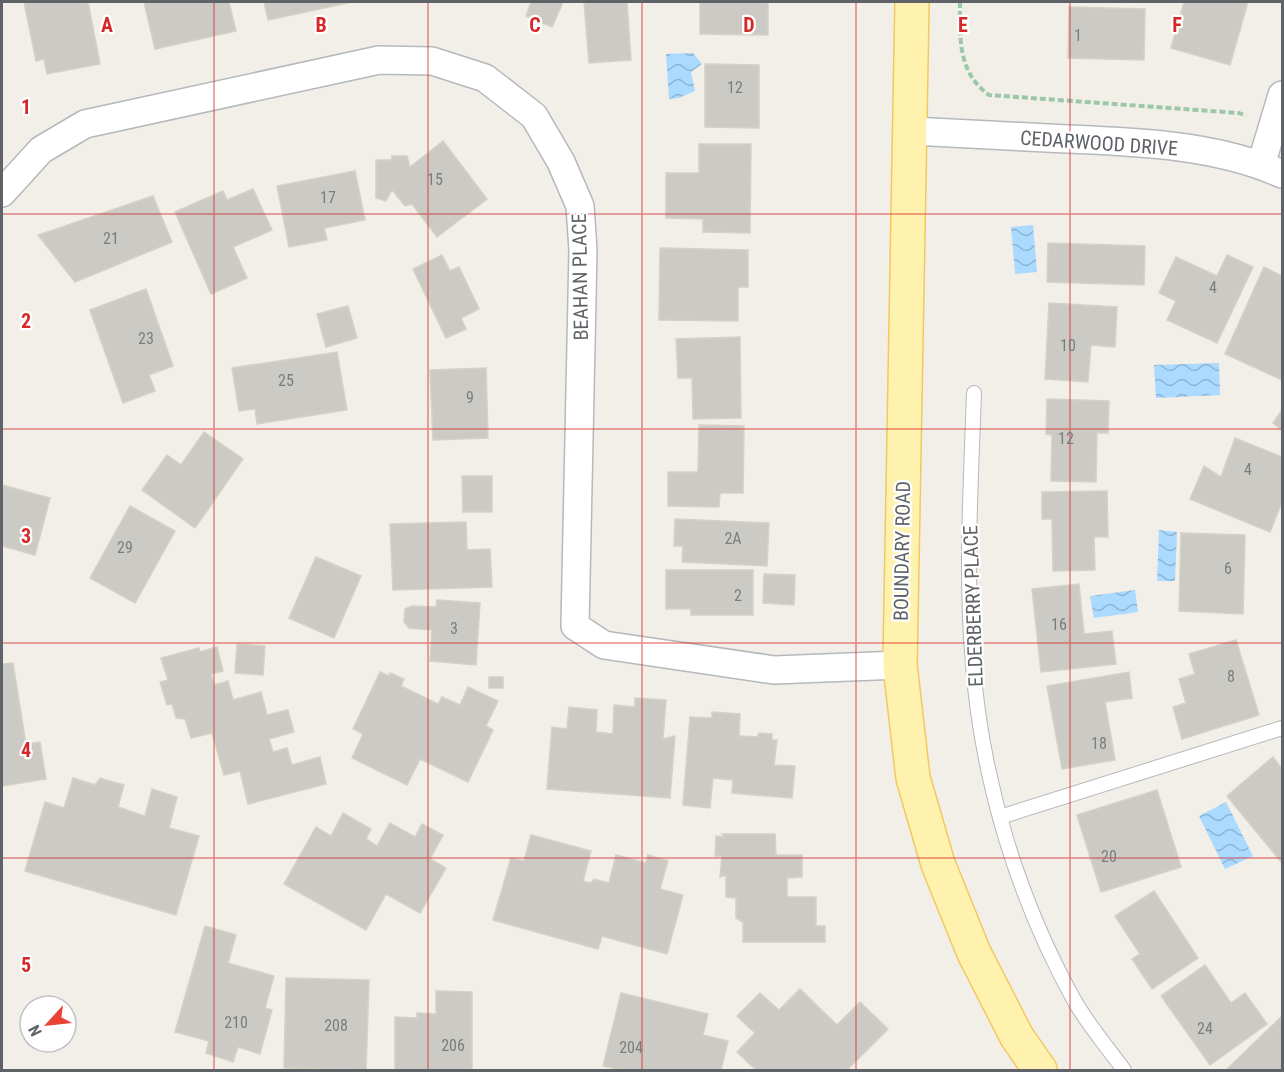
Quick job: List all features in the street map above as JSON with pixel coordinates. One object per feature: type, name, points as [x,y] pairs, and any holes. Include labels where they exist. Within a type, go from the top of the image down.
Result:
[{"type":"main road","name":"BOUNDARY ROAD","points":[[912,2],[912,131],[900,664],[913,778],[938,864],[974,953],[1017,1037],[1040,1071]]},
{"type":"street","name":"BEAHAN PLACE","points":[[2,193],[41,150],[67,132],[85,124],[379,60],[432,61],[485,78],[534,116],[561,162],[580,206],[583,250],[574,626],[604,645],[774,670],[900,664]]},
{"type":"street","points":[[1272,170],[1273,127],[1282,95]]},
{"type":"street","name":"CEDARWOOD DRIVE","points":[[912,131],[1157,145],[1210,153],[1272,170]]},
{"type":"lane","name":"ELDERBERRY PLACE","points":[[974,393],[969,549],[973,666],[991,786],[1031,910],[1075,1002],[1124,1071]]},
{"type":"lane","points":[[1000,817],[1282,728]]},
{"type":"path","points":[[960,2],[963,62],[976,86],[989,95],[1239,113],[1273,127]]},
{"type":"water","points":[[693,53],[702,64],[691,72],[695,91],[679,98],[669,99],[666,54]]},
{"type":"water","points":[[1033,225],[1037,272],[1015,274],[1011,227]]},
{"type":"water","points":[[1219,363],[1220,395],[1156,398],[1154,365]]},
{"type":"water","points":[[1159,530],[1177,532],[1175,581],[1157,581]]},
{"type":"water","points":[[1135,590],[1138,612],[1094,618],[1090,596]]},
{"type":"water","points":[[1226,802],[1253,856],[1225,869],[1199,816]]},
{"type":"building","points":[[24,2],[88,2],[100,64],[47,74],[44,59],[36,61]]},
{"type":"building","points":[[144,2],[229,2],[236,31],[155,49]]},
{"type":"building","points":[[264,2],[352,2],[268,20]]},
{"type":"building","points":[[531,2],[563,2],[552,27],[526,16]]},
{"type":"building","points":[[584,2],[627,2],[631,60],[589,63]]},
{"type":"building","points":[[700,2],[768,2],[768,35],[700,34]]},
{"type":"building","points":[[1184,2],[1248,2],[1230,65],[1171,48]]},
{"type":"building","points":[[1069,7],[1145,9],[1144,60],[1068,58]]},
{"type":"building","points":[[705,64],[759,65],[759,128],[705,127]]},
{"type":"building","points":[[443,141],[487,199],[437,237],[412,204],[405,206],[392,190],[386,201],[376,198],[376,160],[392,160],[392,156],[407,156],[410,167]]},
{"type":"building","points":[[699,144],[751,144],[750,233],[703,232],[703,219],[666,218],[666,173],[699,173]]},
{"type":"building","points":[[355,171],[365,220],[324,228],[327,240],[289,247],[277,186]]},
{"type":"building","points":[[253,189],[272,230],[233,247],[247,278],[211,294],[175,212],[223,191],[227,200]]},
{"type":"building","points":[[153,196],[172,242],[75,282],[38,235]]},
{"type":"building","points":[[1048,243],[1145,246],[1144,285],[1047,282]]},
{"type":"building","points":[[660,248],[748,250],[748,287],[738,287],[738,321],[659,320]]},
{"type":"building","points":[[442,255],[450,271],[459,267],[479,309],[461,318],[466,329],[446,338],[413,269]]},
{"type":"building","points":[[1227,255],[1253,267],[1217,343],[1167,320],[1176,301],[1159,293],[1176,257],[1217,276]]},
{"type":"building","points":[[1264,267],[1282,276],[1282,380],[1225,354]]},
{"type":"building","points":[[146,289],[173,366],[149,375],[155,391],[123,403],[90,310]]},
{"type":"building","points":[[1049,303],[1117,307],[1115,347],[1091,345],[1088,382],[1045,379]]},
{"type":"building","points":[[348,306],[357,338],[326,347],[317,314]]},
{"type":"building","points":[[740,337],[741,418],[693,419],[692,378],[678,378],[676,339]]},
{"type":"building","points":[[337,352],[347,410],[257,424],[255,409],[239,411],[232,368]]},
{"type":"building","points":[[486,368],[488,438],[433,440],[430,370]]},
{"type":"building","points":[[1047,399],[1109,401],[1108,433],[1097,433],[1096,482],[1051,481],[1052,435],[1046,434]]},
{"type":"building","points":[[1282,410],[1282,430],[1273,423]]},
{"type":"building","points":[[699,425],[744,426],[743,493],[720,493],[719,507],[668,506],[668,472],[698,472]]},
{"type":"building","points":[[204,432],[243,459],[195,528],[142,490],[167,455],[181,465]]},
{"type":"building","points":[[1235,438],[1282,457],[1282,502],[1270,532],[1190,499],[1204,466],[1221,477]]},
{"type":"building","points":[[462,476],[492,476],[492,512],[463,512]]},
{"type":"building","points":[[2,485],[50,498],[35,555],[2,546]]},
{"type":"building","points":[[1107,491],[1108,537],[1094,537],[1095,570],[1053,571],[1052,519],[1042,519],[1042,492]]},
{"type":"building","points":[[130,506],[175,531],[135,603],[90,578]]},
{"type":"building","points":[[675,519],[769,523],[767,566],[682,562],[683,546],[674,546]]},
{"type":"building","points":[[466,522],[467,550],[490,549],[492,587],[393,590],[390,524]]},
{"type":"building","points":[[1181,533],[1245,535],[1243,614],[1179,611]]},
{"type":"building","points":[[316,557],[361,576],[334,638],[289,618]]},
{"type":"building","points":[[666,570],[753,570],[753,615],[691,615],[691,609],[666,609]]},
{"type":"building","points":[[764,574],[795,575],[794,605],[763,603]]},
{"type":"building","points":[[1079,584],[1084,634],[1112,631],[1116,664],[1041,672],[1032,589]]},
{"type":"building","points":[[437,600],[480,603],[476,665],[430,661],[432,630],[409,628],[404,622],[405,609],[412,606],[436,607]]},
{"type":"building","points":[[1236,640],[1259,715],[1182,739],[1173,707],[1186,703],[1179,679],[1195,674],[1189,654]]},
{"type":"building","points":[[237,644],[265,646],[263,675],[235,673]]},
{"type":"building","points":[[217,647],[223,671],[211,674],[214,685],[228,681],[233,700],[261,692],[267,715],[288,710],[294,732],[269,739],[273,752],[287,748],[292,765],[320,757],[326,784],[248,804],[240,771],[224,775],[212,733],[191,738],[185,719],[176,718],[172,704],[167,705],[160,682],[168,680],[161,658],[199,648],[200,652]]},
{"type":"building","points":[[13,663],[26,744],[40,742],[46,779],[2,786],[2,664]]},
{"type":"building","points":[[380,672],[389,676],[390,673],[404,679],[401,686],[438,704],[442,697],[460,705],[468,687],[498,701],[486,726],[493,730],[468,782],[420,759],[407,785],[352,758],[363,734],[353,729]]},
{"type":"building","points":[[1129,672],[1132,698],[1105,702],[1115,760],[1062,769],[1047,686]]},
{"type":"building","points":[[489,677],[503,677],[503,688],[489,688]]},
{"type":"building","points":[[635,698],[666,700],[663,739],[675,736],[670,798],[547,789],[552,727],[567,729],[569,707],[597,710],[596,732],[613,734],[614,705],[635,707]]},
{"type":"building","points":[[712,712],[740,714],[739,736],[757,737],[759,733],[772,734],[772,740],[777,740],[774,765],[795,766],[792,798],[732,793],[733,780],[713,778],[710,808],[683,805],[690,717],[712,718]]},
{"type":"building","points":[[1273,757],[1282,769],[1282,863],[1227,796]]},
{"type":"building","points":[[73,778],[95,785],[100,778],[124,785],[118,807],[145,816],[152,789],[177,797],[169,828],[199,836],[176,915],[25,871],[45,802],[64,808]]},
{"type":"building","points":[[1157,790],[1181,867],[1101,892],[1077,815]]},
{"type":"building","points":[[343,813],[371,829],[366,839],[377,846],[390,823],[415,837],[422,824],[443,835],[430,859],[446,868],[420,913],[386,894],[366,930],[284,884],[316,827],[331,836]]},
{"type":"building","points":[[722,834],[775,834],[776,855],[802,855],[802,877],[787,878],[787,897],[816,897],[816,926],[825,926],[825,942],[743,942],[743,922],[736,918],[736,898],[726,897],[726,875],[720,877],[722,856],[715,856],[716,836],[724,837]]},
{"type":"building","points":[[531,835],[591,851],[583,881],[591,883],[594,879],[609,883],[616,855],[646,863],[648,855],[668,861],[660,889],[683,895],[667,954],[602,936],[598,949],[493,920],[511,858],[524,861]]},
{"type":"building","points":[[1154,891],[1198,958],[1152,989],[1132,959],[1140,954],[1115,916]]},
{"type":"building","points":[[205,926],[236,935],[228,963],[274,976],[265,1008],[272,1010],[260,1054],[238,1047],[233,1062],[206,1053],[209,1041],[175,1032]]},
{"type":"building","points":[[1205,965],[1231,1003],[1245,993],[1267,1024],[1210,1065],[1161,996]]},
{"type":"building","points":[[286,978],[369,980],[366,1070],[284,1068]]},
{"type":"building","points":[[800,989],[837,1025],[860,1002],[888,1029],[847,1070],[756,1070],[737,1052],[755,1033],[737,1016],[760,993],[779,1010]]},
{"type":"building","points":[[436,991],[472,992],[472,1070],[395,1070],[395,1017],[417,1018],[417,1013],[436,1014]]},
{"type":"building","points":[[621,993],[708,1014],[703,1035],[728,1041],[721,1070],[622,1070],[603,1066]]},
{"type":"building","points":[[1282,1016],[1282,1070],[1226,1070]]}]
